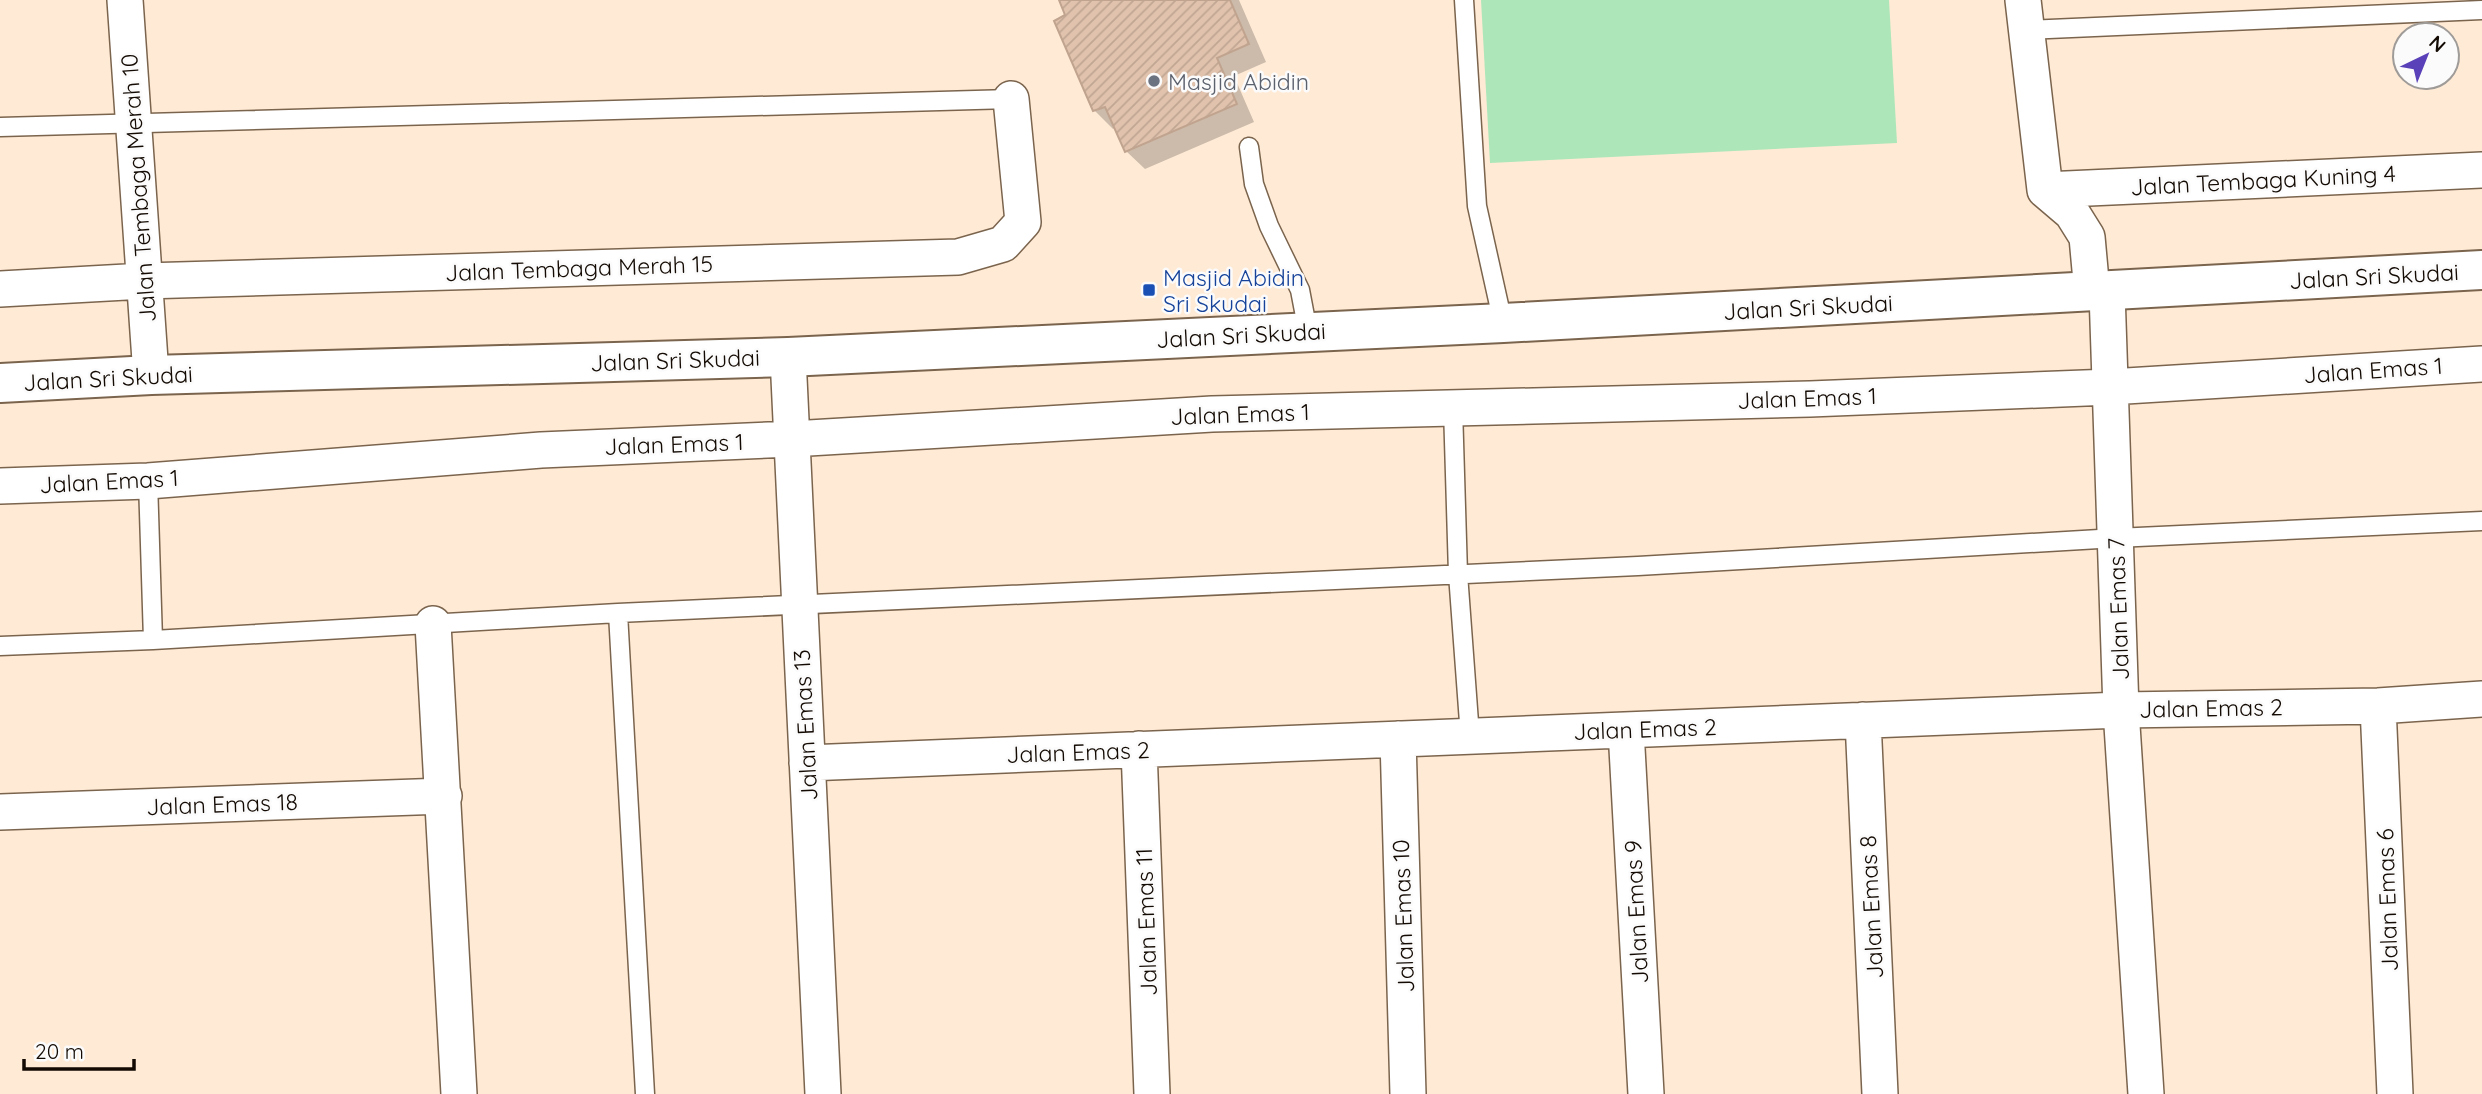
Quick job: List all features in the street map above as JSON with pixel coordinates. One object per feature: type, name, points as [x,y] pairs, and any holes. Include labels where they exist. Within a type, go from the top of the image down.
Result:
[{"type":"street","name":"Jalan Tembaga Merah 10","points":[[125,0],[151,376]]},
{"type":"street","points":[[2025,15],[2045,190]]},
{"type":"street","name":"Jalan Tembaga Merah 15","points":[[0,289],[144,281],[958,257],[1003,244],[1023,222],[1011,99]]},
{"type":"street","name":"Jalan Tembaga Kuning 4","points":[[2045,190],[2482,170]]},
{"type":"street","name":"Jalan Emas 7","points":[[2045,190],[2072,213],[2087,237],[2099,292],[2110,387],[2121,710],[2146,1094]]},
{"type":"street","name":"Jalan Sri Skudai","points":[[0,383],[788,357],[1503,323],[2482,270]]},
{"type":"street","name":"Jalan Emas 13","points":[[788,357],[822,1094]]},
{"type":"street","name":"Jalan Emas 1","points":[[0,486],[148,481],[541,450],[792,439],[1212,414],[1810,399],[2110,387],[2482,364]]},
{"type":"street","points":[[433,624],[459,1094]]},
{"type":"street","name":"Jalan Emas 2","points":[[807,763],[2121,710],[2378,706],[2482,699]]},
{"type":"street","name":"Jalan Emas 6","points":[[2378,706],[2395,1094]]},
{"type":"street","name":"Jalan Emas 8","points":[[1863,720],[1880,1094]]},
{"type":"street","name":"Jalan Emas 9","points":[[1626,730],[1646,1094]]},
{"type":"street","name":"Jalan Emas 10","points":[[1398,739],[1408,1094]]},
{"type":"street","name":"Jalan Emas 11","points":[[1139,749],[1152,1094]]},
{"type":"street","name":"Jalan Emas 18","points":[[0,812],[444,796]]},
{"type":"lane","points":[[1464,0],[1477,206],[1503,323]]},
{"type":"lane","points":[[2025,15],[2482,10]]},
{"type":"lane","points":[[0,127],[1011,99]]},
{"type":"lane","points":[[1250,147],[1254,184],[1269,226],[1300,290],[1308,332]]},
{"type":"lane","points":[[1453,408],[1458,574],[1470,736]]},
{"type":"lane","points":[[148,481],[153,639]]},
{"type":"lane","points":[[0,646],[2482,521]]},
{"type":"lane","points":[[618,613],[645,1094]]},
{"type":"green space","points":[[1481,0],[1889,0],[1897,143],[1490,163]]},
{"type":"building","name":"Masjid Abidin","points":[[1059,0],[1230,0],[1249,44],[1217,58],[1237,104],[1125,152],[1105,107],[1093,111],[1054,21],[1065,15]]},
{"type":"place","name":"Masjid Abidin","points":[[1154,81]]},
{"type":"place","name":"Masjid Abidin Sri Skudai","points":[[1149,290]]}]
